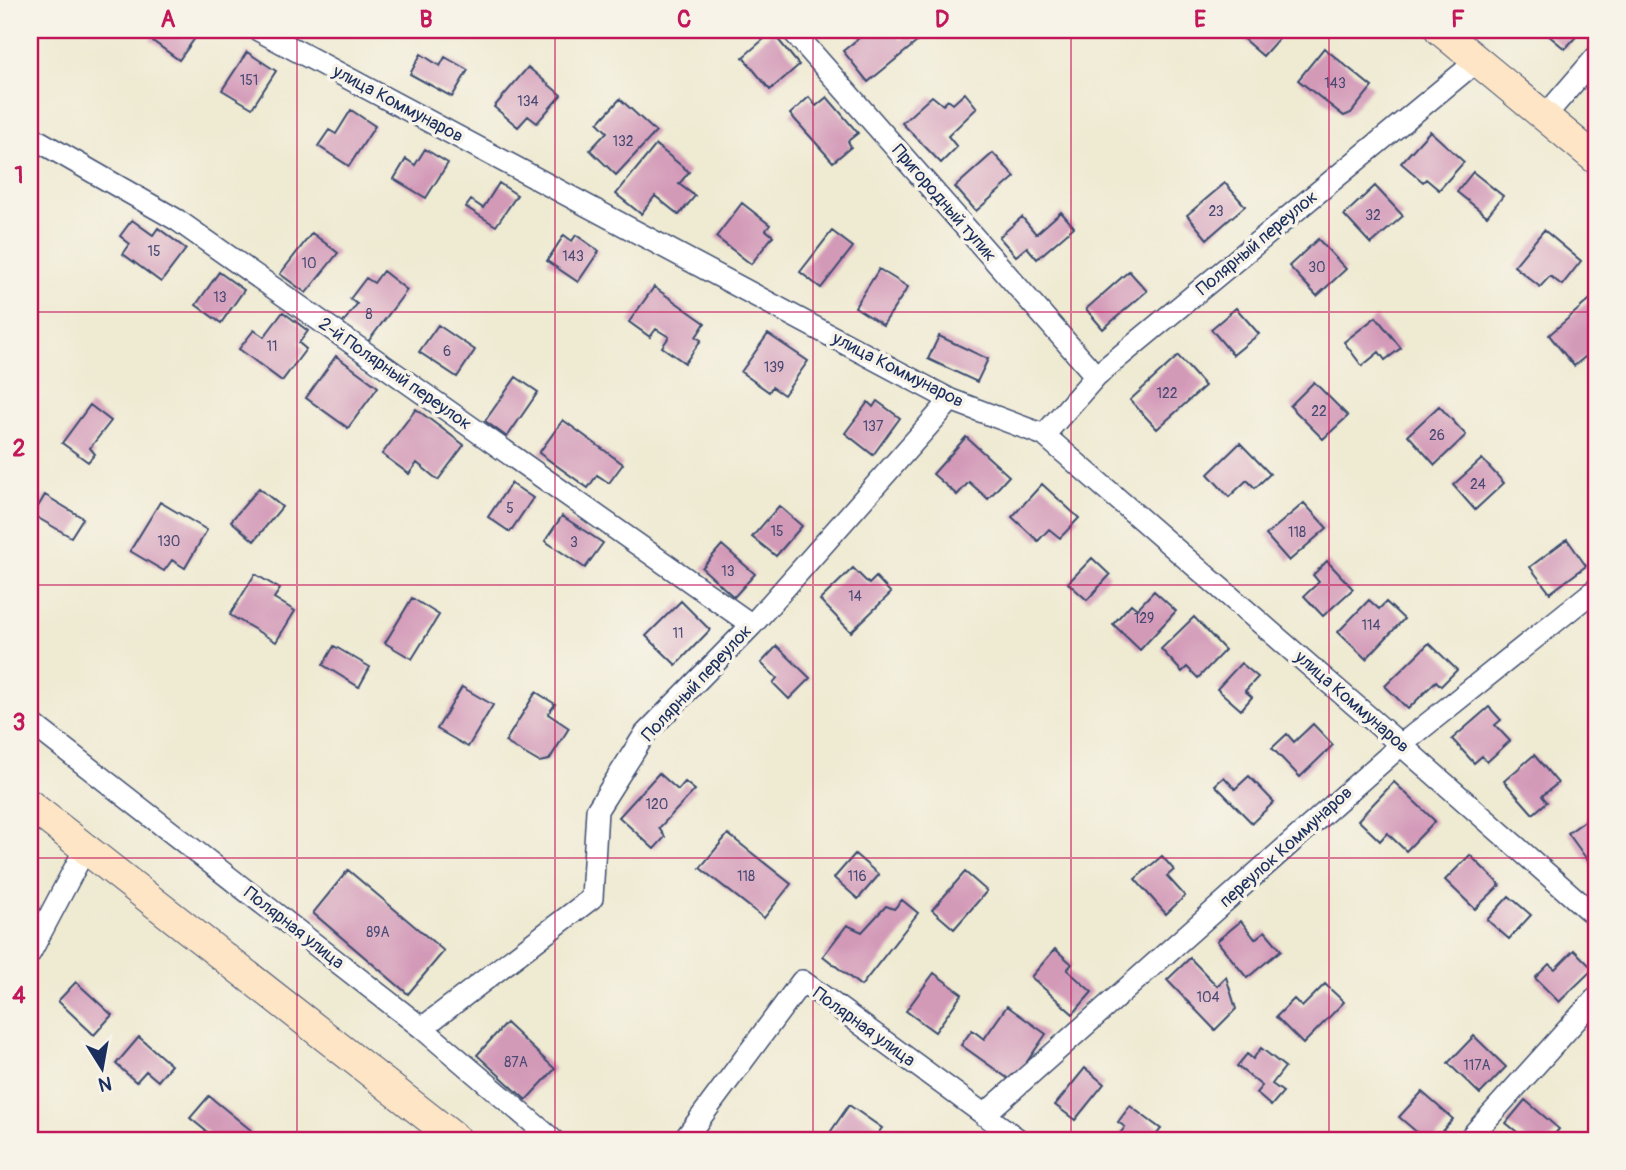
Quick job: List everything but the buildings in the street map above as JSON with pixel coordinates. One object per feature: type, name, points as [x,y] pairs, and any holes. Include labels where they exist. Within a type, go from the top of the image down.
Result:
[{"type":"street","name":"улица Коммунаров","points":[[258,30],[951,400],[1044,435],[1596,918]]},
{"type":"street","name":"Пригородный тупик","points":[[792,30],[1096,376]]},
{"type":"street","points":[[1440,30],[1596,159]]},
{"type":"street","points":[[1545,116],[1596,57]]},
{"type":"street","name":"Полярный переулок","points":[[1044,435],[1096,376],[1478,60]]},
{"type":"street","name":"2-й Полярный переулок","points":[[30,136],[177,220],[752,625]]},
{"type":"street","name":"Полярный переулок","points":[[422,1028],[592,898],[597,810],[645,734],[752,625],[951,400]]},
{"type":"street","name":"переулок Коммунаров","points":[[984,1115],[1401,745],[1596,589]]},
{"type":"street","name":"Полярная улица","points":[[30,722],[422,1028],[553,1140]]},
{"type":"street","points":[[30,805],[441,1135]]},
{"type":"street","points":[[30,953],[85,849]]},
{"type":"street","name":"Полярная улица","points":[[684,1140],[802,981],[1018,1140]]},
{"type":"street","points":[[1468,1140],[1596,998]]}]
